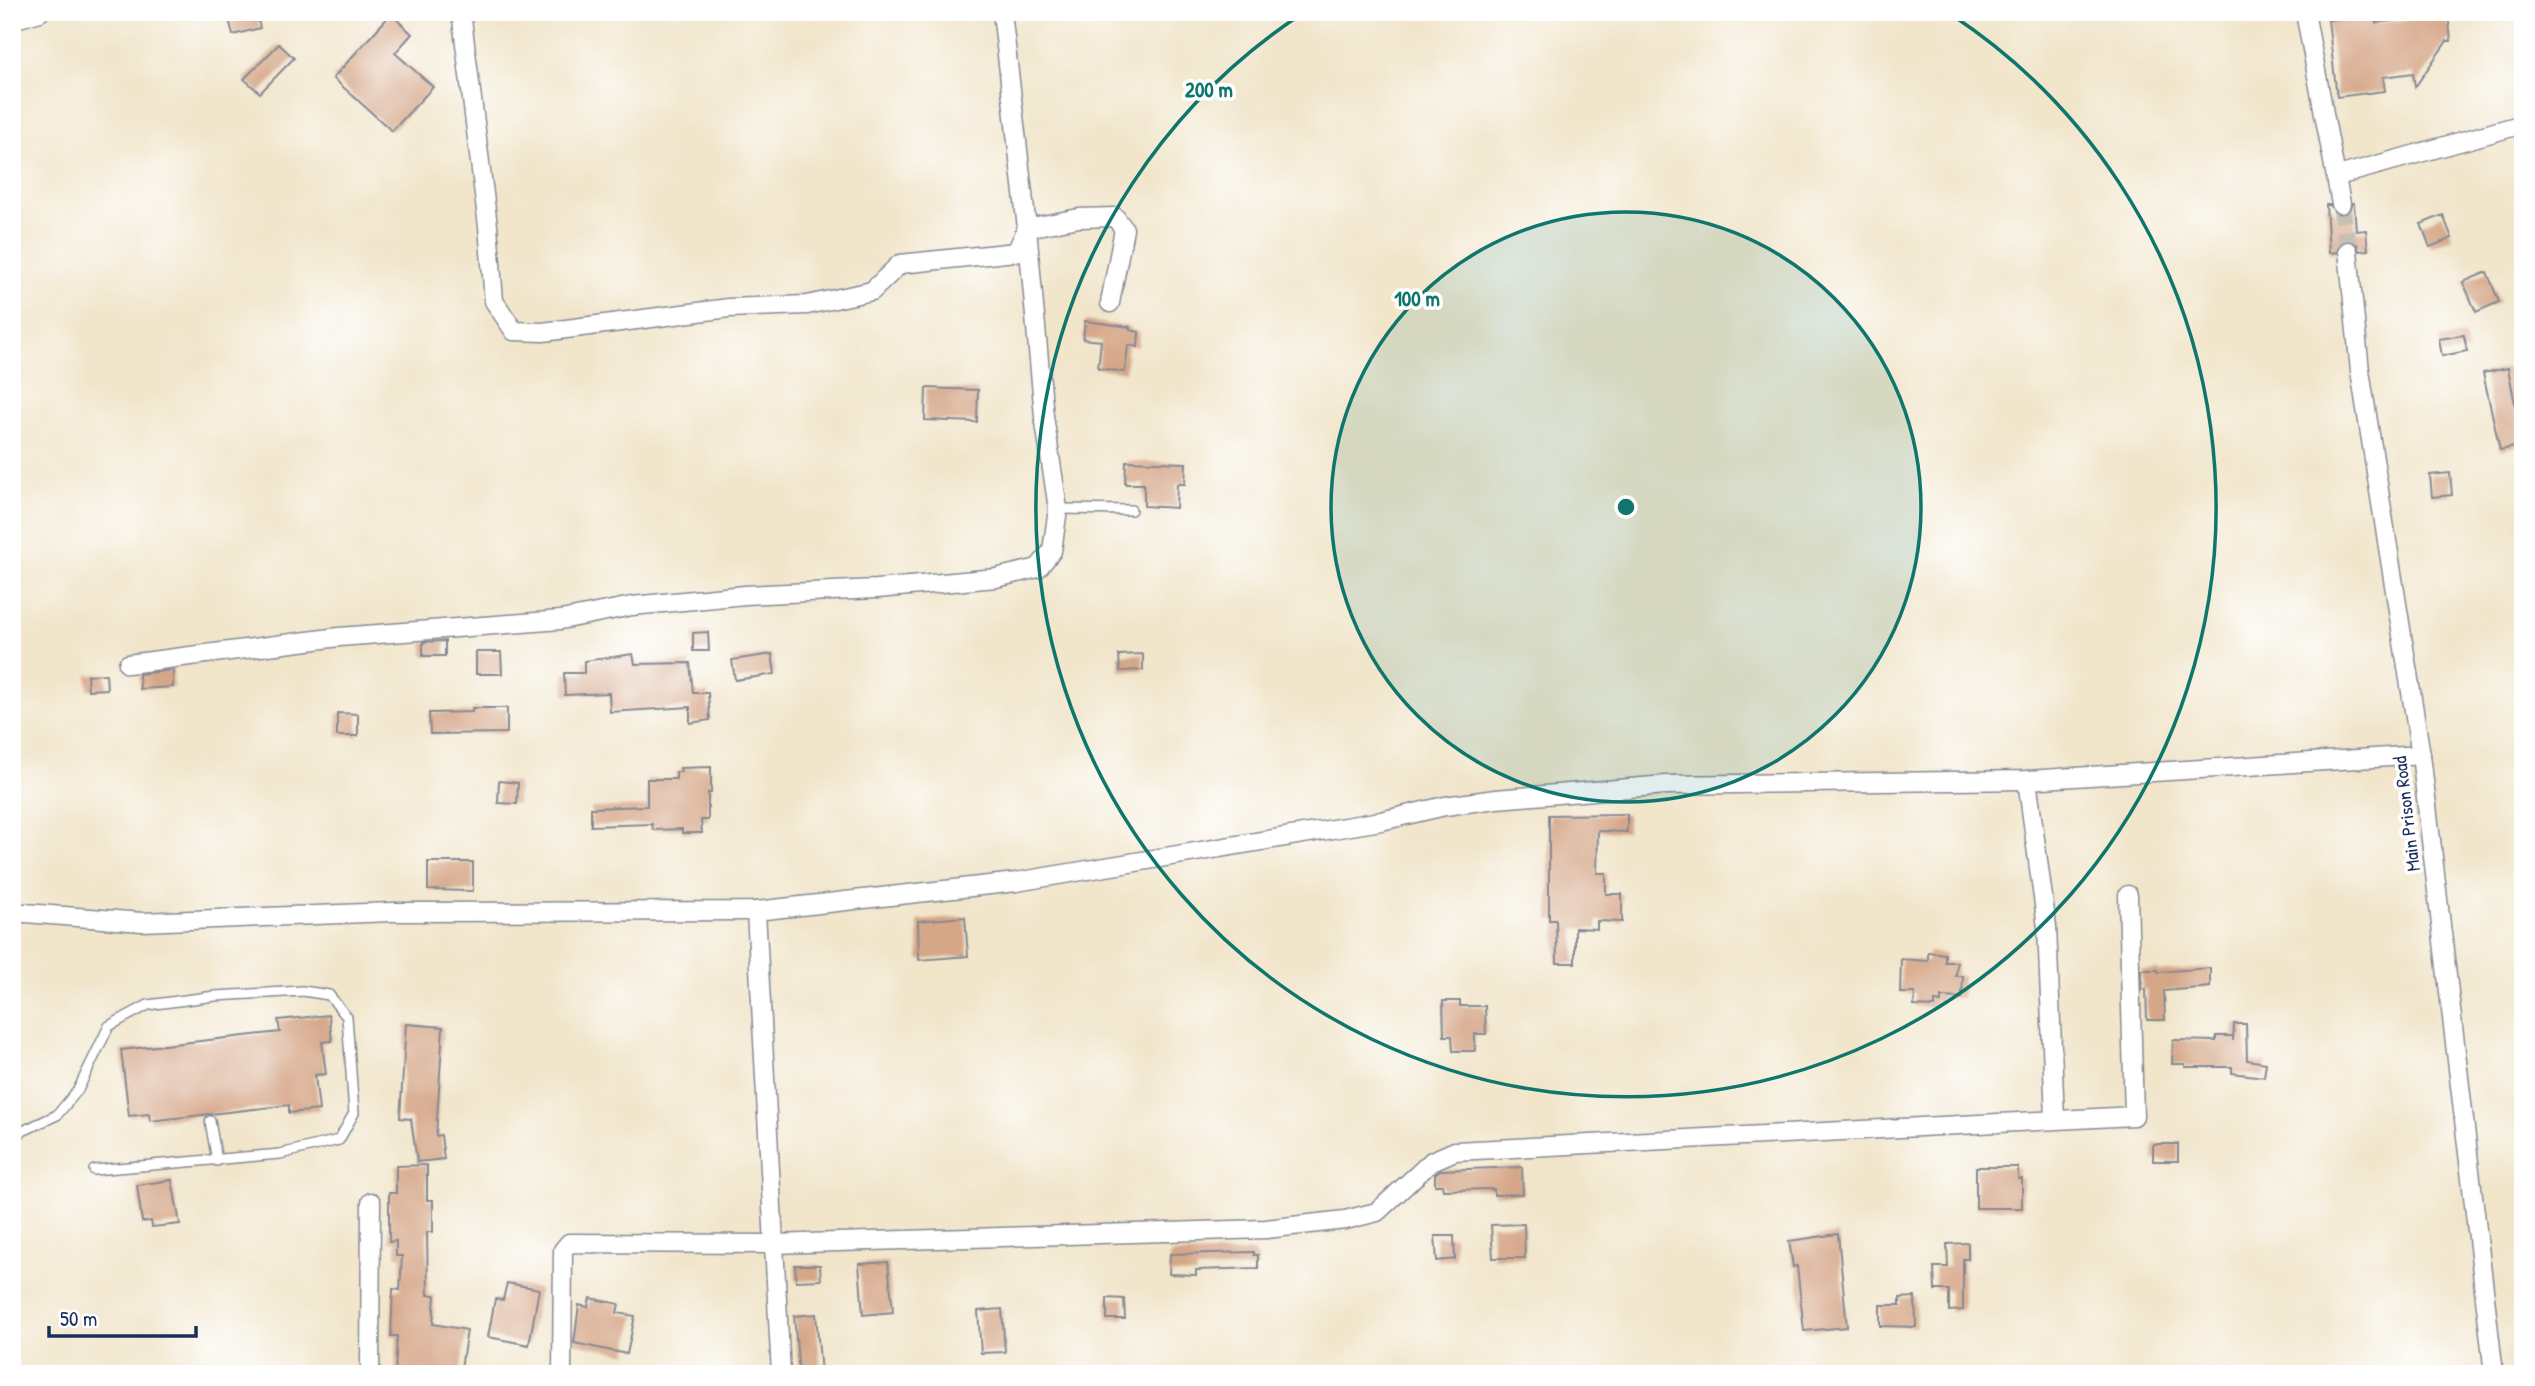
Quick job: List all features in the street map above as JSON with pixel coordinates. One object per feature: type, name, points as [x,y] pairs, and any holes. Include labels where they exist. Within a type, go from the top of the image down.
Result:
[{"type":"street","points":[[12,20],[40,12]]},
{"type":"street","points":[[461,12],[488,226],[494,301],[514,331],[543,332],[729,308],[807,305],[872,291],[900,264],[1016,252],[1027,228]]},
{"type":"street","points":[[128,664],[339,637],[561,620],[632,607],[732,596],[877,589],[996,578],[1038,568],[1052,551],[1058,509],[1044,416],[1027,228],[1002,12]]},
{"type":"street","points":[[2305,12],[2341,204]]},
{"type":"street","points":[[2337,176],[2523,124]]},
{"type":"street","points":[[1027,228],[1079,218],[1115,217],[1124,229],[1110,303]]},
{"type":"street","name":"Main Prison Road","points":[[2348,251],[2360,371],[2421,755],[2494,1374]]},
{"type":"street","points":[[12,912],[142,922],[391,912],[756,911],[1016,882],[1496,799],[1666,785],[2028,780],[2421,755]]},
{"type":"street","points":[[2028,780],[2047,927],[2055,1119]]},
{"type":"street","points":[[562,1374],[563,1250],[569,1243],[773,1244],[1266,1229],[1345,1220],[1377,1212],[1432,1161],[1455,1151],[2134,1115],[2128,895]]},
{"type":"street","points":[[756,911],[781,1374]]},
{"type":"street","points":[[370,1374],[371,1202]]},
{"type":"lane","points":[[1058,509],[1131,510]]},
{"type":"lane","points":[[12,1136],[57,1115],[78,1090],[109,1026],[148,1005],[215,996],[303,991],[329,995],[347,1017],[354,1113],[339,1140],[279,1154],[94,1170]]},
{"type":"lane","points":[[210,1121],[217,1161]]},
{"type":"building","points":[[256,12],[260,28],[233,35],[228,15]]},
{"type":"building","points":[[391,14],[412,34],[395,53],[433,87],[392,131],[333,78]]},
{"type":"building","points":[[2448,14],[2451,41],[2447,41],[2415,87],[2413,73],[2383,77],[2385,91],[2337,97],[2328,20],[2375,15],[2376,23]]},
{"type":"building","points":[[279,44],[294,58],[260,93],[244,79]]},
{"type":"building","points":[[2352,203],[2356,231],[2366,230],[2368,250],[2359,251],[2357,244],[2348,240],[2341,242],[2337,252],[2329,253],[2326,205],[2330,205],[2337,214],[2342,215],[2349,212]]},
{"type":"building","points":[[2443,215],[2452,238],[2430,247],[2421,224]]},
{"type":"building","points":[[2487,272],[2499,302],[2476,312],[2463,282]]},
{"type":"building","points":[[1085,321],[1130,327],[1130,330],[1139,332],[1138,347],[1128,345],[1125,372],[1098,368],[1101,341],[1083,339]]},
{"type":"building","points":[[2464,335],[2467,351],[2442,356],[2439,339]]},
{"type":"building","points":[[2508,368],[2523,445],[2500,450],[2483,373]]},
{"type":"building","points":[[926,388],[978,390],[977,422],[925,420]]},
{"type":"building","points":[[1126,461],[1186,463],[1185,484],[1177,484],[1176,508],[1144,506],[1144,484],[1125,484]]},
{"type":"building","points":[[2450,473],[2452,495],[2432,497],[2430,475]]},
{"type":"building","points":[[708,632],[709,651],[693,651],[693,633]]},
{"type":"building","points":[[445,641],[445,656],[423,656],[423,642]]},
{"type":"building","points":[[476,652],[501,652],[502,674],[476,674]]},
{"type":"building","points":[[633,654],[635,664],[690,663],[693,693],[708,693],[710,720],[690,723],[690,707],[610,712],[609,693],[565,695],[564,673],[584,673],[584,661]]},
{"type":"building","points":[[772,654],[775,674],[735,680],[732,660]]},
{"type":"building","points":[[1143,654],[1143,670],[1120,671],[1119,655]]},
{"type":"building","points":[[173,670],[173,687],[140,689],[139,674]]},
{"type":"building","points":[[106,674],[107,689],[88,690],[87,675]]},
{"type":"building","points":[[472,708],[507,708],[507,733],[430,734],[429,713],[472,712]]},
{"type":"building","points":[[337,713],[358,714],[358,736],[337,736]]},
{"type":"building","points":[[711,767],[708,820],[701,820],[702,833],[682,833],[682,829],[653,830],[652,824],[591,826],[591,808],[647,806],[647,779],[676,779],[676,772],[681,772],[680,768]]},
{"type":"building","points":[[499,781],[518,783],[517,804],[498,803]]},
{"type":"building","points":[[1627,814],[1627,832],[1598,831],[1597,873],[1606,873],[1606,894],[1622,894],[1622,922],[1597,921],[1597,929],[1575,928],[1575,963],[1557,963],[1556,920],[1549,920],[1549,815]]},
{"type":"building","points":[[428,862],[473,862],[473,891],[428,890]]},
{"type":"building","points":[[965,917],[968,956],[919,960],[918,921]]},
{"type":"building","points":[[1928,952],[1945,954],[1945,962],[1957,962],[1956,976],[1963,976],[1962,998],[1941,997],[1941,1002],[1935,1001],[1935,1007],[1914,1006],[1915,993],[1900,993],[1901,959],[1928,961]]},
{"type":"building","points":[[2210,968],[2210,987],[2164,991],[2165,1020],[2147,1020],[2146,989],[2142,990],[2141,970],[2158,972]]},
{"type":"building","points":[[1443,1001],[1460,1001],[1460,1006],[1485,1006],[1486,1034],[1475,1034],[1475,1051],[1453,1051],[1452,1036],[1444,1036]]},
{"type":"building","points":[[329,1015],[332,1041],[322,1042],[326,1074],[315,1075],[319,1110],[289,1113],[289,1105],[150,1121],[149,1114],[129,1116],[121,1050],[280,1032],[278,1020]]},
{"type":"building","points":[[406,1024],[443,1027],[436,1136],[441,1135],[444,1159],[417,1162],[411,1119],[400,1118]]},
{"type":"building","points":[[2234,1024],[2246,1024],[2247,1060],[2266,1063],[2264,1077],[2232,1073],[2232,1067],[2185,1067],[2185,1064],[2172,1064],[2173,1040],[2216,1041],[2216,1036],[2233,1036],[2233,1041]]},
{"type":"building","points":[[2153,1144],[2178,1144],[2178,1161],[2153,1161]]},
{"type":"building","points":[[427,1165],[427,1200],[433,1200],[433,1232],[427,1232],[428,1295],[435,1295],[433,1324],[467,1330],[460,1374],[395,1374],[397,1336],[391,1336],[393,1289],[400,1290],[402,1256],[396,1256],[396,1241],[389,1242],[389,1193],[396,1193],[396,1166]]},
{"type":"building","points":[[1522,1167],[1523,1194],[1494,1195],[1494,1189],[1443,1190],[1442,1185],[1435,1185],[1435,1174],[1440,1170]]},
{"type":"building","points":[[1976,1167],[2018,1167],[2018,1179],[2022,1179],[2022,1208],[1976,1208]]},
{"type":"building","points":[[172,1180],[180,1224],[152,1227],[151,1221],[142,1222],[137,1185]]},
{"type":"building","points":[[1524,1224],[1525,1258],[1493,1258],[1491,1225]]},
{"type":"building","points":[[1838,1234],[1847,1327],[1804,1331],[1797,1266],[1793,1267],[1789,1241]]},
{"type":"building","points":[[1435,1236],[1454,1236],[1455,1259],[1437,1261]]},
{"type":"building","points":[[1968,1243],[1968,1259],[1963,1259],[1963,1310],[1949,1311],[1949,1290],[1935,1290],[1934,1267],[1948,1267],[1947,1244]]},
{"type":"building","points":[[1254,1252],[1254,1255],[1258,1255],[1258,1268],[1196,1270],[1196,1275],[1169,1274],[1170,1254]]},
{"type":"building","points":[[888,1262],[893,1312],[863,1315],[859,1264]]},
{"type":"building","points":[[795,1265],[820,1265],[821,1280],[796,1281]]},
{"type":"building","points":[[507,1283],[539,1289],[529,1345],[488,1337],[495,1299],[503,1300]]},
{"type":"building","points":[[1915,1297],[1916,1327],[1880,1326],[1880,1305],[1900,1305],[1900,1298]]},
{"type":"building","points":[[590,1298],[619,1304],[617,1313],[635,1316],[627,1354],[574,1343],[579,1305],[588,1307]]},
{"type":"building","points":[[1107,1298],[1124,1299],[1125,1319],[1107,1319]]},
{"type":"building","points":[[1002,1309],[1005,1352],[981,1353],[978,1311]]},
{"type":"building","points":[[816,1314],[821,1374],[799,1374],[794,1316]]},
{"type":"tunnel","points":[[2341,204],[2348,251]]}]
